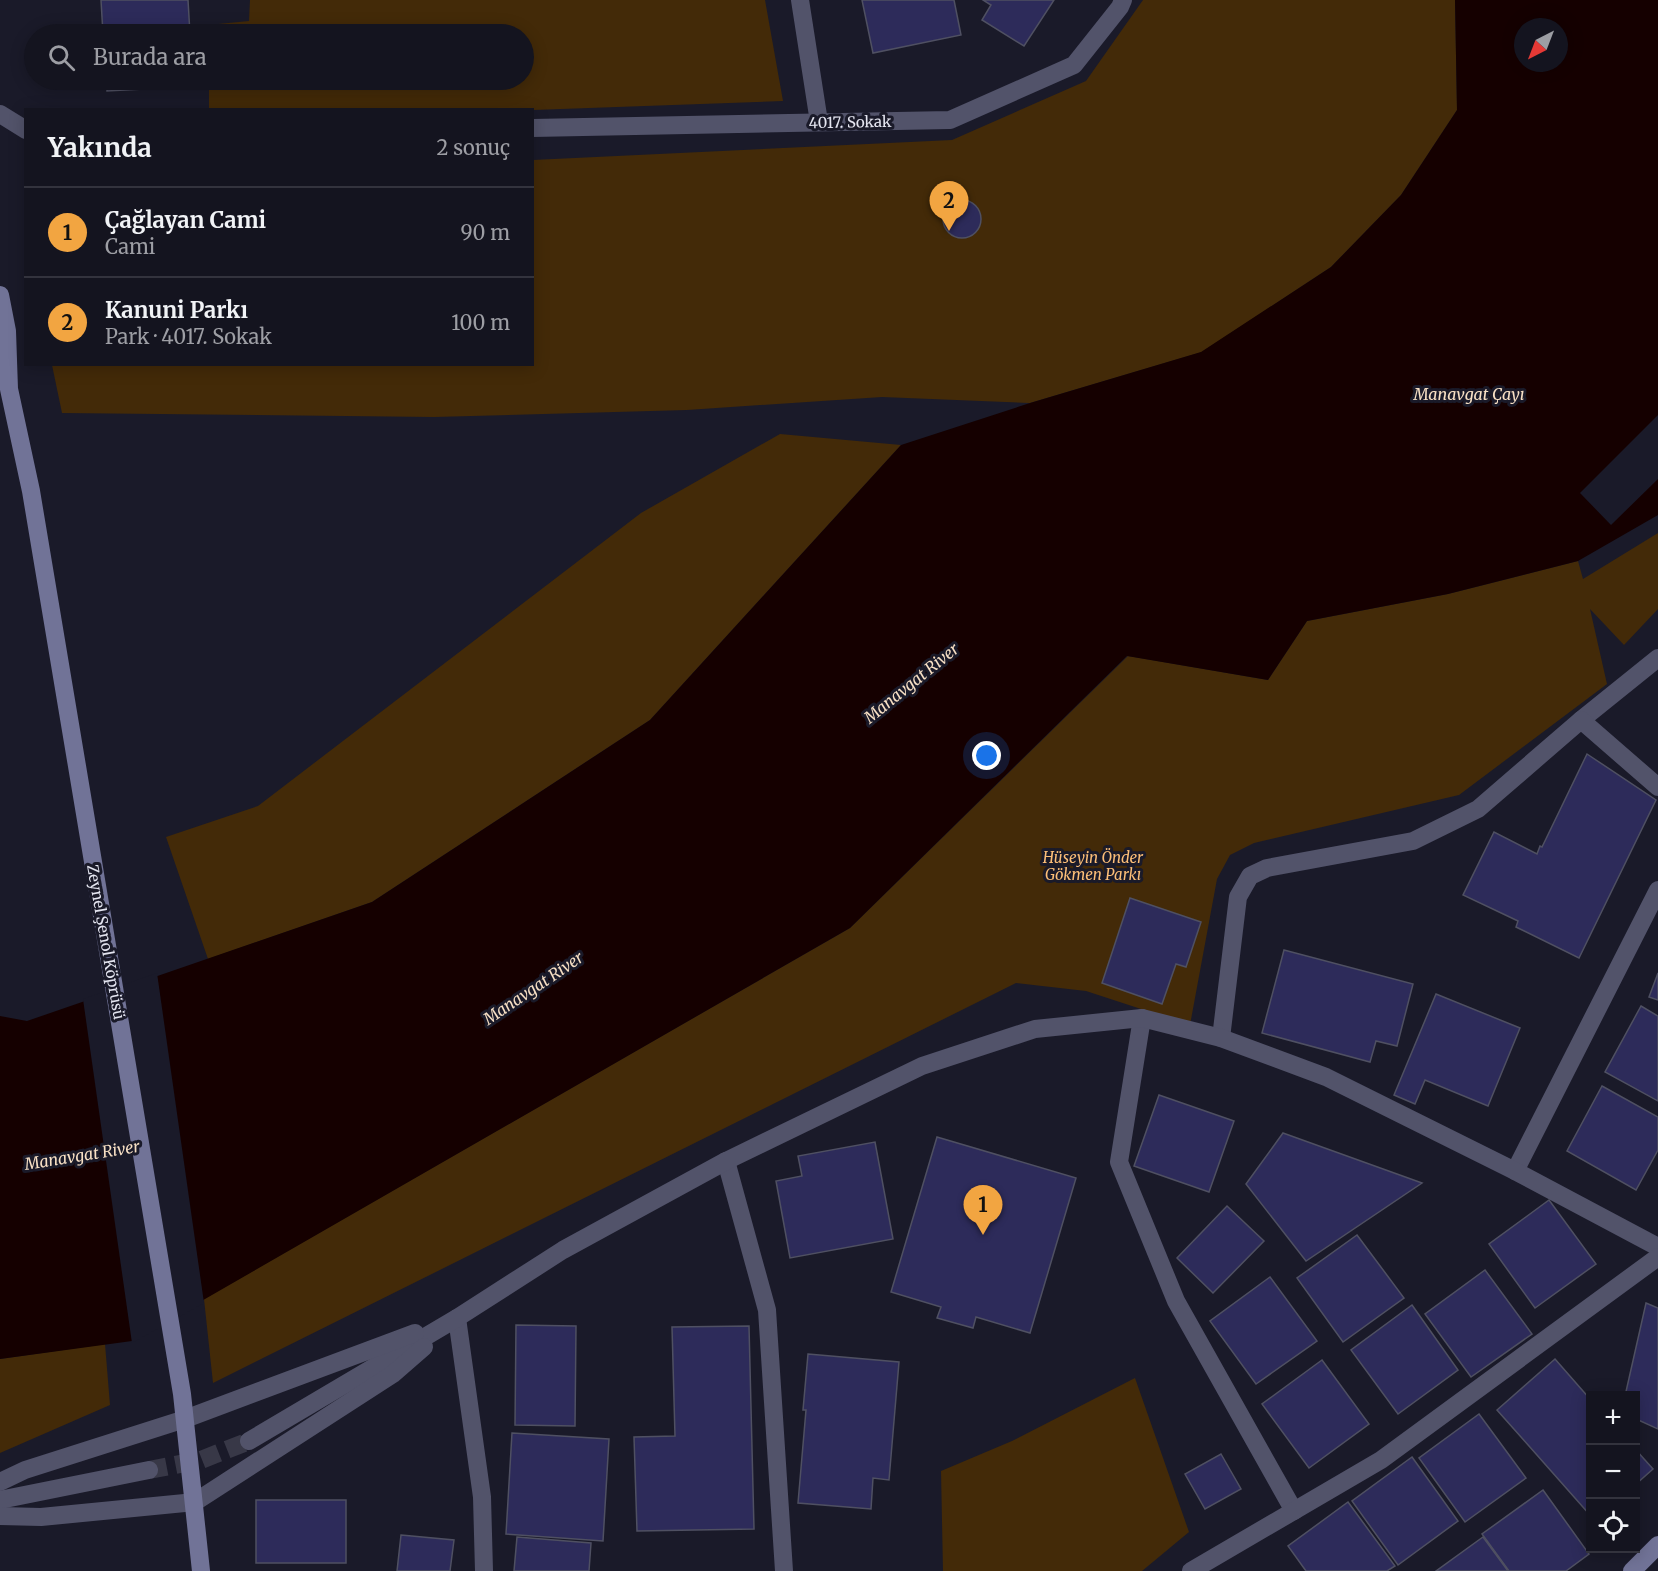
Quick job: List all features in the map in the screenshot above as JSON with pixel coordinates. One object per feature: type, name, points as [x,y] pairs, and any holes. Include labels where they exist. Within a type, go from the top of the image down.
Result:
[{"type":"street","points":[[800,0],[819,122]]},
{"type":"street","name":"4017. Sokak","points":[[534,128],[950,120],[1074,65],[1120,7],[1123,0]]},
{"type":"street","points":[[0,114],[24,129]]},
{"type":"street","name":"Zeynel Şenol Köprüsü","points":[[0,295],[7,331],[9,389],[31,490],[182,1394],[201,1571]]},
{"type":"street","points":[[1221,1038],[1238,897],[1250,876],[1267,868],[1413,841],[1478,809],[1581,720],[1658,658]]},
{"type":"street","points":[[1581,720],[1658,787]]},
{"type":"street","points":[[1515,1171],[1658,890]]},
{"type":"street","points":[[1142,1018],[1119,1162],[1176,1301],[1294,1511]]},
{"type":"street","points":[[249,1441],[457,1318],[563,1250],[726,1161],[922,1066],[1035,1029],[1142,1018],[1221,1038],[1326,1077],[1515,1171],[1658,1247]]},
{"type":"street","points":[[726,1161],[767,1310],[784,1571]]},
{"type":"street","points":[[1191,1571],[1381,1460],[1658,1257]]},
{"type":"street","points":[[0,1482],[25,1470],[185,1419],[457,1318]]},
{"type":"street","points":[[0,1516],[40,1517],[195,1502],[393,1374],[457,1318]]},
{"type":"street","points":[[457,1318],[482,1497],[484,1571]]},
{"type":"street","points":[[0,1500],[150,1470]]},
{"type":"street","points":[[1632,1571],[1658,1545]]},
{"type":"green space","points":[[250,0],[765,0],[783,101],[534,110],[534,108],[209,108],[209,90],[534,90],[534,24],[218,24],[249,21]]},
{"type":"green space","points":[[1143,0],[1455,0],[1457,110],[1401,195],[1331,267],[1202,352],[1030,403],[882,397],[687,410],[434,417],[62,413],[52,366],[534,366],[534,160],[952,140],[1086,81]]},
{"type":"green space","points":[[780,434],[901,445],[650,720],[372,902],[208,959],[166,837],[258,806],[641,513]]},
{"type":"green space","name":"Hüseyin Önder Gökmen Parkı","points":[[1658,533],[1658,609],[1624,645],[1590,609],[1607,684],[1459,795],[1254,843],[1230,855],[1217,879],[1190,1025],[1086,991],[1016,983],[213,1383],[204,1299],[850,928],[1128,656],[1268,680],[1307,621],[1448,594],[1578,561],[1583,579]]},
{"type":"green space","points":[[105,1344],[110,1405],[0,1453],[0,1359]]},
{"type":"green space","points":[[1135,1378],[1189,1532],[1142,1571],[943,1571],[941,1471],[1012,1441]]},
{"type":"water","name":"Manavgat Çayı","points":[[1455,0],[1658,0],[1658,515],[1578,561],[1448,594],[1307,621],[1268,680],[1127,656],[850,928],[132,1341],[0,1359],[0,1016],[27,1021],[372,902],[650,720],[901,445],[1030,403],[1201,352],[1331,267],[1401,195],[1457,110]]},
{"type":"pier","points":[[1658,415],[1658,479],[1611,525],[1580,493]]},
{"type":"pier","points":[[157,973],[204,1303],[132,1343],[83,999]]},
{"type":"building","points":[[101,0],[188,0],[189,24],[102,24]]},
{"type":"building","points":[[862,0],[954,0],[961,35],[873,53]]},
{"type":"building","points":[[983,0],[1054,0],[1024,46],[982,20],[991,5]]},
{"type":"building","points":[[962,200],[976,205],[981,219],[976,233],[962,238],[948,233],[943,219],[948,205]]},
{"type":"building","points":[[1587,754],[1656,800],[1579,958],[1516,927],[1518,921],[1463,895],[1494,832],[1537,854]]},
{"type":"building","points":[[1130,898],[1201,922],[1186,967],[1176,964],[1162,1004],[1102,983]]},
{"type":"building","points":[[1284,950],[1413,984],[1397,1046],[1376,1041],[1370,1062],[1262,1033]]},
{"type":"building","points":[[1658,973],[1658,1000],[1649,997]]},
{"type":"building","points":[[1436,994],[1520,1028],[1488,1106],[1425,1080],[1415,1104],[1394,1095]]},
{"type":"building","points":[[1641,1006],[1658,1016],[1658,1101],[1605,1072]]},
{"type":"building","points":[[1602,1086],[1658,1117],[1658,1150],[1636,1190],[1567,1151]]},
{"type":"building","points":[[1159,1095],[1234,1121],[1209,1192],[1134,1166]]},
{"type":"building","points":[[1283,1133],[1422,1183],[1306,1261],[1246,1184]]},
{"type":"building","points":[[937,1137],[1076,1178],[1030,1333],[976,1317],[973,1328],[937,1318],[941,1307],[891,1292]]},
{"type":"building","points":[[875,1142],[893,1239],[790,1258],[776,1181],[802,1176],[798,1156]]},
{"type":"building","points":[[1549,1200],[1596,1264],[1535,1308],[1489,1244]]},
{"type":"building","points":[[1227,1206],[1264,1241],[1213,1293],[1177,1258]]},
{"type":"building","points":[[1357,1235],[1404,1298],[1343,1342],[1297,1278]]},
{"type":"building","points":[[1485,1270],[1532,1334],[1471,1377],[1425,1314]]},
{"type":"building","points":[[1270,1277],[1317,1341],[1256,1384],[1210,1321]]},
{"type":"building","points":[[1646,1303],[1658,1308],[1658,1429],[1640,1421],[1640,1391],[1626,1391]]},
{"type":"building","points":[[1412,1305],[1458,1370],[1398,1414],[1351,1350]]},
{"type":"building","points":[[516,1325],[576,1326],[575,1426],[515,1425]]},
{"type":"building","points":[[749,1326],[754,1529],[637,1531],[634,1437],[675,1436],[672,1327]]},
{"type":"building","points":[[808,1354],[899,1362],[889,1480],[873,1478],[871,1509],[798,1503]]},
{"type":"building","points":[[1555,1359],[1586,1394],[1586,1510],[1497,1410]]},
{"type":"building","points":[[1322,1360],[1369,1424],[1309,1468],[1262,1404]]},
{"type":"building","points":[[1479,1414],[1526,1478],[1465,1522],[1419,1458]]},
{"type":"building","points":[[512,1433],[609,1439],[603,1541],[506,1534]]},
{"type":"building","points":[[1221,1454],[1241,1489],[1205,1509],[1185,1474]]},
{"type":"building","points":[[1640,1454],[1653,1469],[1640,1480]]},
{"type":"building","points":[[1412,1457],[1458,1521],[1398,1565],[1352,1501]]},
{"type":"building","points":[[1543,1490],[1586,1553],[1589,1554],[1566,1571],[1509,1571],[1482,1534]]},
{"type":"building","points":[[256,1500],[346,1500],[346,1563],[256,1563]]},
{"type":"building","points":[[1348,1502],[1395,1566],[1387,1571],[1306,1571],[1288,1546]]},
{"type":"building","points":[[401,1535],[454,1540],[450,1571],[397,1571]]},
{"type":"building","points":[[517,1537],[591,1543],[589,1571],[514,1571]]},
{"type":"building","points":[[1483,1537],[1508,1571],[1436,1571]]},
{"type":"tunnel","points":[[149,1470],[201,1460],[249,1441]]},
{"type":"place","name":"Kanuni Parkı","points":[[949,231]]},
{"type":"place","name":"Çağlayan Cami","points":[[983,1235]]},
{"type":"water label","name":"Manavgat River","points":[[911,683]]},
{"type":"water label","name":"Manavgat River","points":[[533,988]]},
{"type":"water label","name":"Manavgat River","points":[[82,1155]]}]
